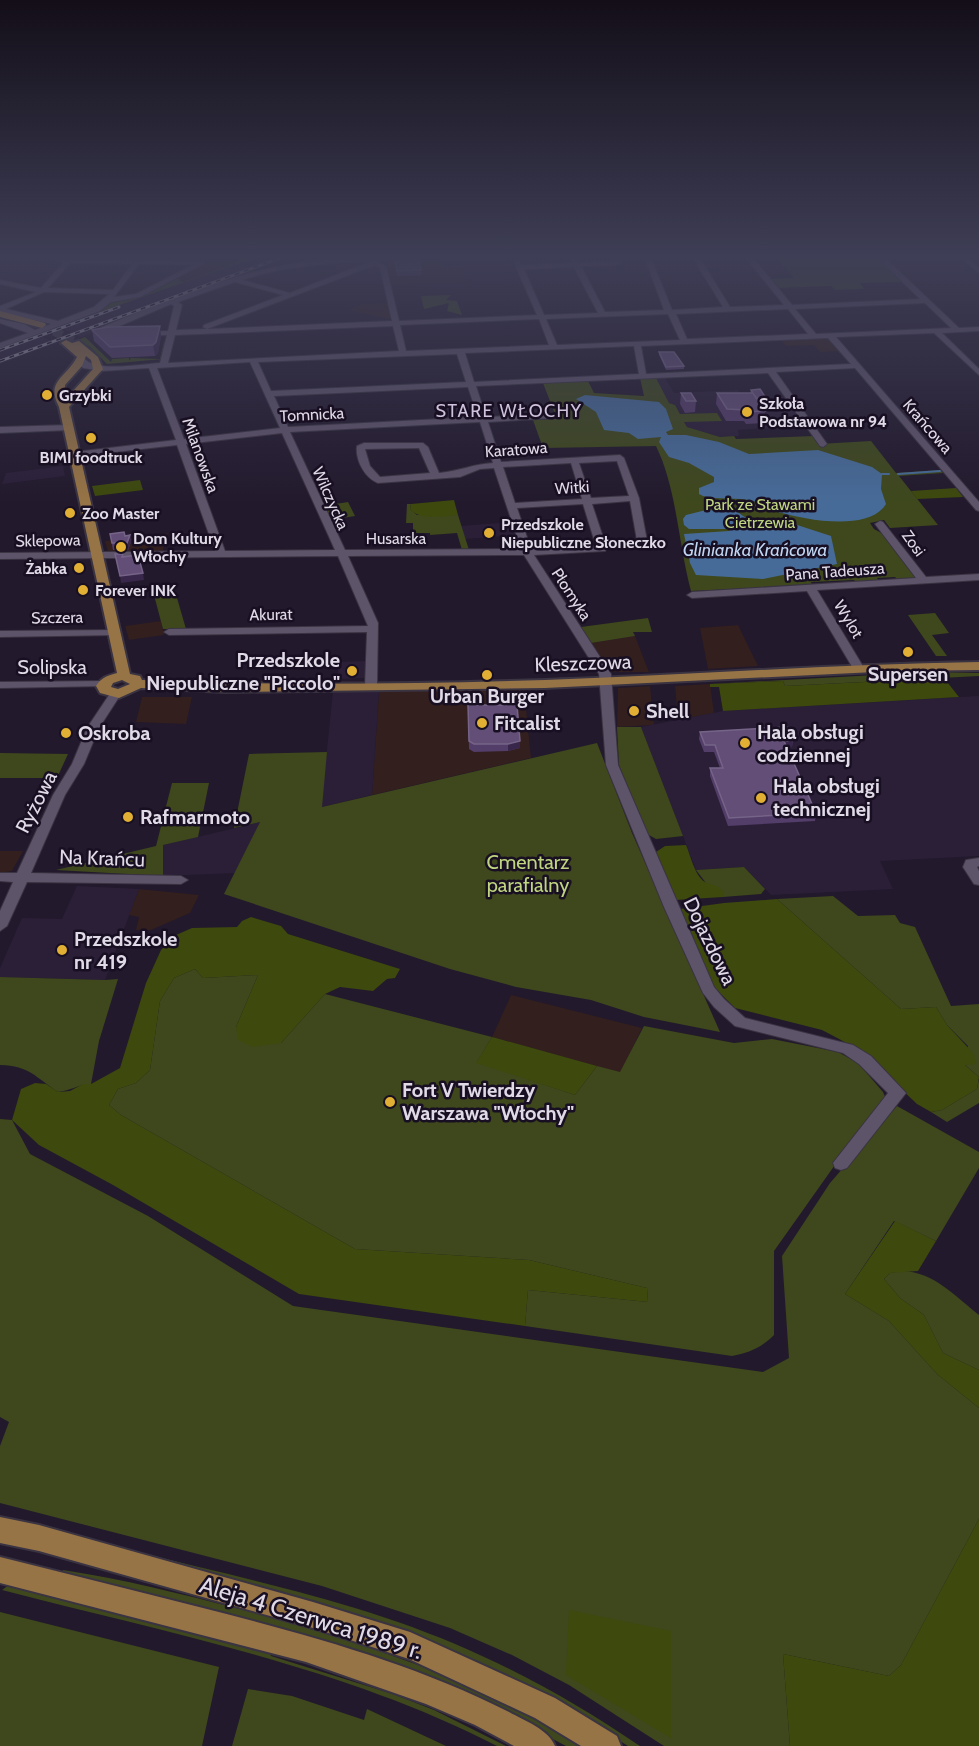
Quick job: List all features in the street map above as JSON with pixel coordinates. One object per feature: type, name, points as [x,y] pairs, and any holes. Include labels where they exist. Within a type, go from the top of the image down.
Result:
[{"type":"main road","points":[[64,407],[96,369],[95,359],[86,349],[70,342],[78,351],[81,360],[58,390],[59,401],[64,407],[114,633],[118,655],[115,658],[112,684],[134,678],[133,687]]},
{"type":"main road","name":"Kleszczowa","points":[[112,684],[174,691],[188,688],[607,682],[858,668],[979,666]]},
{"type":"main road","name":"Aleja 4 Czerwca 1989 r.","points":[[0,1530],[49,1541],[313,1615],[410,1646],[466,1669],[545,1708],[607,1746]]},
{"type":"main road","name":"Aleja 4 Czerwca 1989 r.","points":[[0,1570],[306,1648],[351,1662],[447,1699],[542,1746]]},
{"type":"street","points":[[0,346],[15,339]]},
{"type":"street","points":[[164,364],[170,339]]},
{"type":"street","points":[[400,339],[403,354]]},
{"type":"street","points":[[551,339],[554,347]]},
{"type":"street","points":[[68,375],[96,369],[164,364],[739,339]]},
{"type":"street","name":"Krańcowa","points":[[834,339],[979,508]]},
{"type":"street","points":[[945,339],[979,373]]},
{"type":"street","points":[[0,340],[10,342]]},
{"type":"street","points":[[637,344],[644,376]]},
{"type":"street","name":"Płomyka","points":[[460,351],[496,465],[527,552],[597,659],[607,682]]},
{"type":"street","points":[[81,360],[84,365],[96,369]]},
{"type":"street","name":"Wilczycka","points":[[253,360],[374,629],[371,686]]},
{"type":"street","name":"Milanowska","points":[[152,365],[213,530],[220,551],[218,555]]},
{"type":"street","points":[[267,394],[858,366]]},
{"type":"street","points":[[771,370],[823,444]]},
{"type":"street","name":"Tomnicka","points":[[75,455],[284,430],[553,416]]},
{"type":"street","points":[[0,430],[68,428]]},
{"type":"street","points":[[375,493],[377,479],[363,462],[360,448],[362,446],[422,445],[436,476]]},
{"type":"street","name":"Karatowa","points":[[377,479],[460,474],[475,467],[496,465],[620,458],[634,498]]},
{"type":"street","name":"Husarska","points":[[97,555],[527,552],[602,549],[574,460]]},
{"type":"street","points":[[634,498],[643,546]]},
{"type":"street","name":"Witki","points":[[512,506],[634,498]]},
{"type":"street","name":"Zosi","points":[[880,524],[923,580]]},
{"type":"street","name":"Sklepowa","points":[[0,556],[97,555]]},
{"type":"street","name":"Pana Tadeusza","points":[[692,595],[979,577]]},
{"type":"street","name":"Wylot","points":[[810,588],[858,668]]},
{"type":"street","name":"Akurat","points":[[169,632],[374,629]]},
{"type":"street","name":"Szczera","points":[[0,634],[114,633]]},
{"type":"street","name":"Dojazdowa","points":[[607,682],[612,765],[708,989],[719,1003],[740,1022],[848,1049],[865,1060],[898,1093],[841,1163]]},
{"type":"street","name":"Solipska","points":[[0,685],[112,684]]},
{"type":"street","name":"Ryżowa","points":[[0,926],[59,795],[78,764],[112,684]]},
{"type":"street","points":[[975,862],[970,867],[979,881]]},
{"type":"street","name":"Na Krańcu","points":[[0,877],[181,880]]},
{"type":"shaded area","points":[[25,339],[48,339],[56,343],[0,364],[0,348]]},
{"type":"shaded area","points":[[830,339],[840,351],[820,352],[814,345],[786,346],[781,340]]},
{"type":"shaded area","points":[[665,377],[674,393],[738,390],[744,399],[762,398],[769,408],[793,407],[805,425],[738,430],[739,436],[720,437],[687,427],[675,405],[669,403],[653,378]]},
{"type":"shaded area","points":[[63,466],[65,476],[2,484],[6,473]]},
{"type":"shaded area","name":"Przedszkole Niepubliczne Słoneczko","points":[[511,522],[516,535],[465,539],[461,526]]},
{"type":"shaded area","points":[[168,533],[162,553],[111,553],[108,552],[105,541]]},
{"type":"shaded area","points":[[161,621],[164,635],[129,640],[125,626]]},
{"type":"shaded area","points":[[738,625],[758,666],[708,669],[700,628]]},
{"type":"shaded area","points":[[635,636],[649,672],[611,672],[591,643]]},
{"type":"shaded area","name":"Przedszkole Niepubliczne \"Piccolo\"","points":[[366,661],[365,678],[337,679],[339,662]]},
{"type":"shaded area","points":[[710,684],[714,713],[678,720],[675,686]]},
{"type":"shaded area","name":"Shell","points":[[650,686],[654,725],[617,727],[618,688]]},
{"type":"shaded area","points":[[524,689],[531,758],[372,795],[379,691]]},
{"type":"shaded area","points":[[379,691],[372,795],[321,807],[333,692]]},
{"type":"shaded area","points":[[979,696],[979,856],[880,861],[893,889],[771,895],[744,867],[696,870],[641,727],[723,711]]},
{"type":"shaded area","points":[[142,697],[192,697],[186,724],[136,722]]},
{"type":"shaded area","points":[[261,822],[235,873],[163,876],[163,845]]},
{"type":"shaded area","points":[[0,851],[23,851],[12,871],[0,873]]},
{"type":"shaded area","name":"Przedszkole nr 419","points":[[77,886],[139,889],[105,980],[0,977],[0,968],[22,918],[62,919]]},
{"type":"shaded area","points":[[139,889],[199,895],[190,913],[151,930],[136,930],[139,917],[129,915]]},
{"type":"shaded area","points":[[511,995],[642,1028],[621,1073],[492,1037]]},
{"type":"green space","points":[[88,339],[111,362],[112,359],[129,358],[129,361],[131,358],[160,359],[164,342],[167,343],[162,354],[163,359],[107,364],[90,347],[78,340]]},
{"type":"green space","name":"Park ze Stawami Cietrzewia","points":[[640,378],[656,378],[669,403],[675,405],[680,414],[717,413],[722,421],[684,422],[687,427],[720,437],[734,436],[736,439],[814,436],[819,444],[871,441],[896,473],[941,470],[943,473],[899,476],[938,525],[890,528],[884,520],[870,523],[874,529],[887,536],[918,578],[898,580],[895,577],[877,578],[879,581],[811,582],[812,585],[691,591],[673,498],[656,446],[543,448],[533,420],[557,419],[543,383],[588,381],[594,393],[644,396]]},
{"type":"green space","points":[[140,480],[143,490],[95,496],[92,486]]},
{"type":"green space","points":[[956,488],[963,497],[917,499],[911,491]]},
{"type":"green space","points":[[454,500],[458,515],[426,516],[414,513],[410,509],[411,504]]},
{"type":"green space","points":[[348,502],[355,516],[330,520],[323,506]]},
{"type":"green space","points":[[407,504],[411,504],[410,509],[417,515],[458,515],[469,550],[462,550],[457,533],[430,535],[430,533],[413,533],[413,523],[406,523]]},
{"type":"green space","points":[[175,591],[186,629],[163,629],[154,595]]},
{"type":"green space","points":[[935,613],[949,633],[932,635],[947,656],[936,656],[908,615]]},
{"type":"green space","points":[[648,618],[652,632],[633,632],[635,636],[591,643],[581,627]]},
{"type":"green space","points":[[931,672],[979,673],[979,676],[785,686],[783,681],[710,684]]},
{"type":"green space","points":[[944,678],[959,697],[723,711],[719,687],[710,687],[710,684],[783,681],[785,686]]},
{"type":"green space","points":[[617,727],[641,727],[683,836],[656,839],[647,834],[619,765]]},
{"type":"green space","name":"Cmentarz parafialny","points":[[597,743],[632,833],[720,1032],[644,1017],[591,1000],[516,987],[450,969],[224,894],[260,822],[234,828],[249,754],[327,752],[322,807]]},
{"type":"green space","points":[[0,753],[68,754],[57,778],[0,778]]},
{"type":"green space","points":[[172,783],[209,783],[198,837],[163,845],[163,876],[56,870],[156,846]]},
{"type":"green space","points":[[686,845],[699,876],[707,883],[722,890],[723,897],[676,900],[656,852],[665,846]]},
{"type":"green space","points":[[744,867],[765,889],[761,894],[723,897],[723,892],[706,883],[696,870]]},
{"type":"green space","points":[[833,896],[858,916],[895,915],[900,923],[915,927],[951,1006],[979,1004],[979,1077],[964,1064],[968,1046],[947,1025],[936,1007],[901,1009],[777,899]]},
{"type":"green space","points":[[777,899],[901,1009],[936,1007],[947,1025],[974,1054],[976,1064],[965,1065],[979,1077],[977,1089],[942,1110],[931,1112],[917,1104],[865,1055],[841,1040],[822,1030],[735,1008],[710,983],[680,909]]},
{"type":"green space","points":[[251,917],[281,926],[288,934],[400,969],[395,978],[387,979],[373,991],[340,987],[325,994],[281,1043],[252,1047],[238,1040],[236,1027],[258,975],[203,978],[195,969],[174,978],[160,1001],[150,1070],[136,1083],[118,1089],[109,1105],[121,1115],[355,1249],[529,1260],[647,1288],[648,1302],[528,1290],[525,1326],[299,1294],[113,1185],[39,1145],[12,1120],[21,1089],[35,1083],[46,1084],[58,1092],[70,1091],[83,1084],[91,1084],[120,1068],[146,983],[161,950],[176,935],[192,928],[237,927],[242,921]]},
{"type":"green space","points":[[195,969],[203,978],[258,975],[236,1027],[281,1043],[325,994],[492,1037],[477,1062],[575,1095],[597,1066],[620,1072],[644,1026],[734,1043],[772,1039],[838,1052],[858,1063],[883,1092],[886,1099],[837,1158],[837,1162],[774,1251],[774,1335],[759,1347],[732,1356],[525,1326],[528,1290],[648,1302],[647,1288],[529,1260],[355,1249],[121,1115],[109,1105],[118,1089],[136,1083],[150,1070],[160,1001],[174,978]]},
{"type":"green space","points":[[0,977],[118,979],[99,1041],[91,1084],[58,1092],[25,1070],[0,1065]]},
{"type":"green space","points":[[492,1037],[597,1066],[575,1095],[476,1063]]},
{"type":"green space","points":[[979,1079],[979,1103],[947,1122],[931,1112],[942,1110],[977,1089]]},
{"type":"green space","points":[[897,1106],[979,1152],[979,1168],[936,1241],[894,1221],[845,1294],[889,1321],[937,1374],[979,1408],[979,1519],[901,1665],[889,1676],[783,1654],[790,1746],[664,1746],[569,1685],[512,1655],[450,1628],[322,1586],[0,1503],[0,1446],[9,1422],[0,1417],[0,1119],[12,1120],[30,1154],[148,1216],[293,1306],[763,1372],[789,1358],[782,1256],[830,1183]]},
{"type":"green space","points":[[895,1221],[936,1241],[918,1271],[890,1273],[884,1279],[900,1298],[924,1315],[943,1353],[979,1370],[979,1408],[937,1374],[889,1321],[845,1294]]},
{"type":"green space","points":[[914,1272],[935,1281],[979,1315],[979,1370],[943,1353],[924,1315],[900,1298],[884,1279],[890,1273]]},
{"type":"green space","points":[[979,1519],[979,1746],[790,1746],[783,1654],[889,1676],[901,1665]]},
{"type":"green space","points":[[138,1552],[356,1608],[441,1638],[543,1686],[640,1746],[628,1746],[559,1703],[516,1680],[410,1633],[136,1555]]},
{"type":"green space","points":[[63,1570],[174,1592],[329,1634],[416,1664],[459,1682],[541,1722],[580,1746],[566,1746],[448,1684],[385,1660],[63,1573]]},
{"type":"green space","points":[[9,1585],[270,1653],[271,1656],[393,1694],[434,1710],[506,1746],[497,1746],[439,1718],[317,1673],[191,1637],[2,1590]]},
{"type":"green space","points":[[569,1610],[671,1631],[671,1738],[566,1675]]},
{"type":"green space","points":[[0,1612],[219,1667],[202,1746],[0,1746]]},
{"type":"green space","points":[[248,1689],[292,1696],[364,1720],[367,1709],[446,1746],[232,1746]]},
{"type":"water","points":[[585,395],[659,402],[666,409],[673,429],[666,432],[668,435],[686,435],[719,442],[749,454],[818,450],[872,467],[882,474],[881,489],[886,504],[878,513],[866,518],[836,522],[790,515],[747,500],[703,496],[699,494],[699,488],[714,482],[714,477],[689,463],[669,457],[659,442],[661,437],[638,439],[629,433],[604,430],[596,412],[576,399]]},
{"type":"water","name":"Glinianka Krańcowa","points":[[706,510],[736,511],[749,520],[791,523],[831,536],[837,564],[763,579],[696,575],[690,563],[684,534],[732,529],[689,529],[684,525],[683,519],[686,515]]},
{"type":"building","points":[[102,339],[157,339],[153,345],[110,347]]},
{"type":"building","points":[[659,352],[674,352],[684,366],[666,367]]},
{"type":"building","points":[[760,389],[766,398],[756,398],[751,390]]},
{"type":"building","points":[[681,393],[691,393],[696,401],[686,401]]},
{"type":"building","points":[[717,393],[753,393],[765,411],[747,412],[746,410],[727,409]]},
{"type":"building","points":[[124,532],[125,536],[130,535],[127,543],[112,543],[110,534]]},
{"type":"building","points":[[115,554],[123,554],[122,557],[138,555],[143,573],[120,576]]},
{"type":"building","points":[[468,705],[517,705],[520,741],[508,744],[474,744],[469,741]]},
{"type":"building","name":"Hala obsługi technicznej","points":[[787,727],[793,740],[784,741],[816,813],[729,818],[710,768],[723,768],[715,745],[705,745],[700,732]]},
{"type":"waterway","points":[[898,474],[940,471]]},
{"type":"waterway","points":[[882,474],[889,474]]},
{"type":"railway","points":[[0,350],[29,339]]},
{"type":"railway","points":[[0,361],[59,339]]},
{"type":"place","name":"Grzybki","points":[[47,395]]},
{"type":"place","name":"Szkoła Podstawowa nr 94","points":[[747,412]]},
{"type":"place","name":"BIMI foodtruck","points":[[91,438]]},
{"type":"place","name":"Zoo Master","points":[[70,513]]},
{"type":"place","name":"Przedszkole Niepubliczne Słoneczko","points":[[489,533]]},
{"type":"place","name":"Dom Kultury Włochy","points":[[121,547]]},
{"type":"place","name":"Żabka","points":[[79,568]]},
{"type":"place","name":"Forever INK","points":[[83,590]]},
{"type":"place","name":"Supersen","points":[[908,652]]},
{"type":"place","name":"Przedszkole Niepubliczne \"Piccolo\"","points":[[352,671]]},
{"type":"place","name":"Urban Burger","points":[[487,675]]},
{"type":"place","name":"Shell","points":[[634,711]]},
{"type":"place","name":"Fitcalist","points":[[482,723]]},
{"type":"place","name":"Oskroba","points":[[66,733]]},
{"type":"place","name":"Hala obsługi codziennej","points":[[745,743]]},
{"type":"place","name":"Hala obsługi technicznej","points":[[761,798]]},
{"type":"place","name":"Rafmarmoto","points":[[128,817]]},
{"type":"place","name":"Przedszkole nr 419","points":[[62,950]]},
{"type":"place","name":"Fort V Twierdzy Warszawa \"Włochy\"","points":[[390,1102]]},
{"type":"district","name":"STARE WŁOCHY","points":[[509,411]]}]
